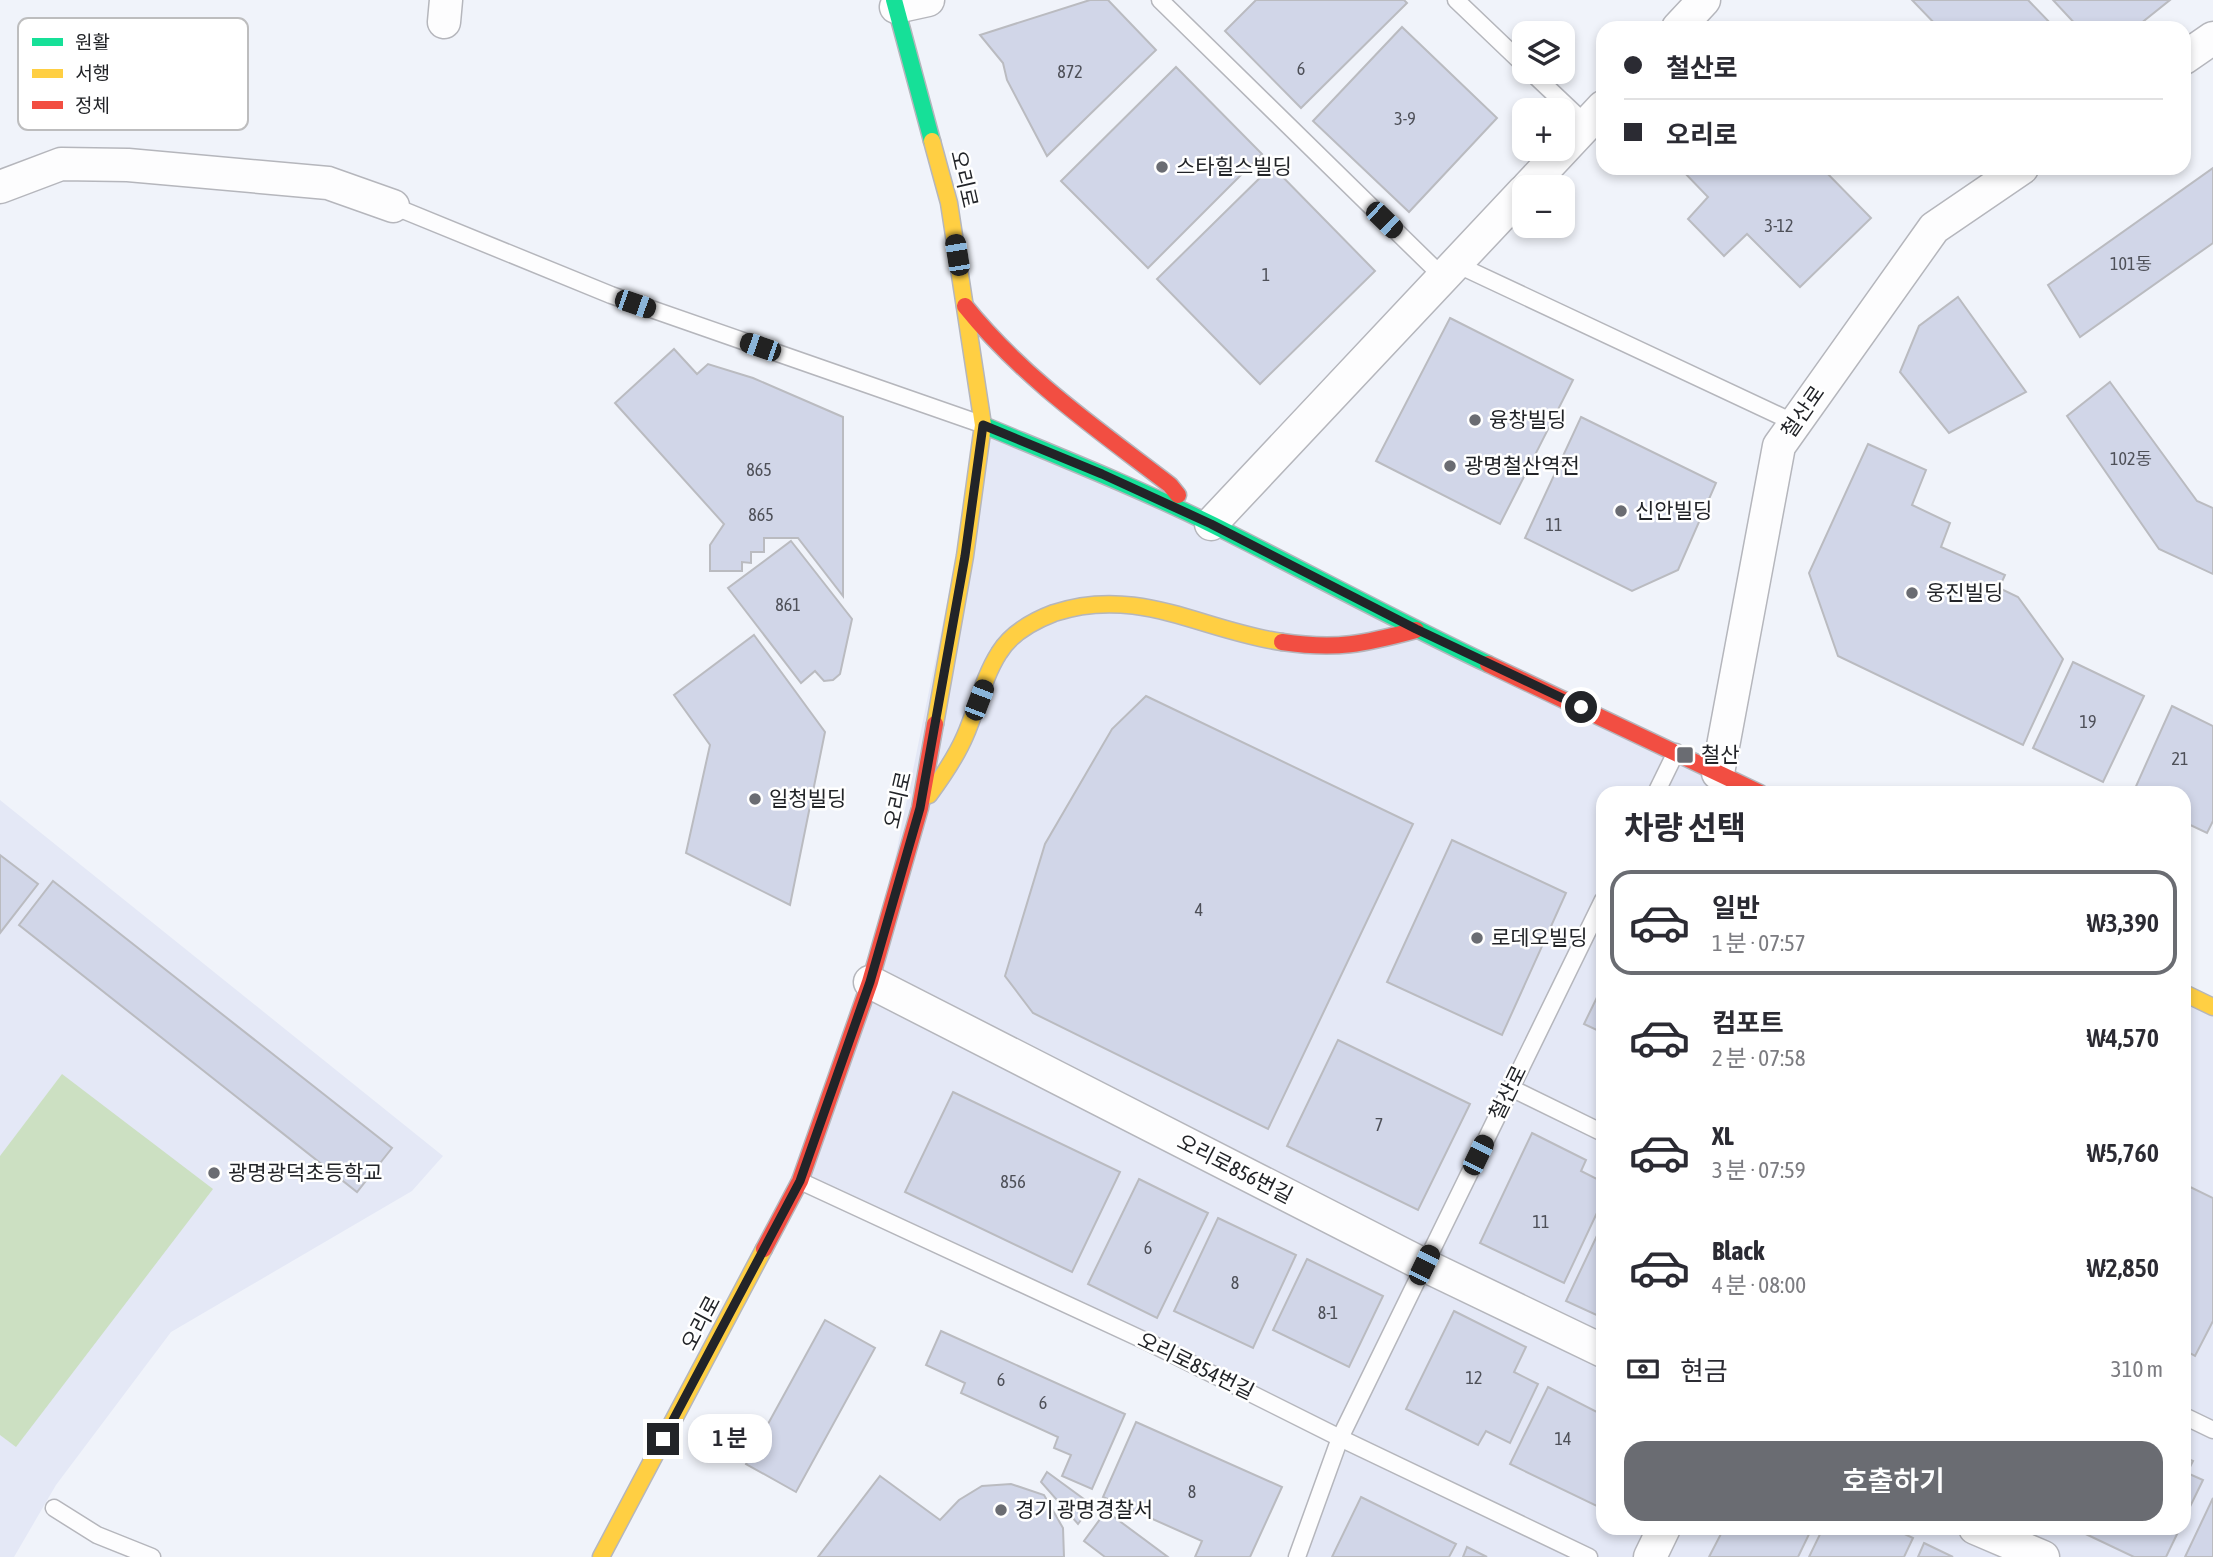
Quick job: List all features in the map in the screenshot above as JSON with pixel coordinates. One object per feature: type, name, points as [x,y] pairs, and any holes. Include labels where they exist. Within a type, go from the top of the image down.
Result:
[{"type":"main road","name":"오리로","points":[[601,1557],[800,1181],[870,982],[920,808],[965,556],[983,425],[949,203],[895,4]]},
{"type":"main road","points":[[965,306],[1003,352],[1082,418],[1170,485],[1203,520]]},
{"type":"main road","points":[[983,425],[1102,474],[1203,520],[1416,629],[1745,786]]},
{"type":"main road","points":[[920,808],[947,770],[964,738],[986,681],[1004,646],[1023,628],[1049,615],[1089,605],[1117,604],[1174,612],[1276,642],[1322,646],[1378,642],[1416,629]]},
{"type":"main road","points":[[2191,996],[2213,1007]]},
{"type":"street","points":[[895,4],[928,0]]},
{"type":"street","points":[[1684,21],[1704,0]]},
{"type":"street","points":[[2191,53],[2213,38]]},
{"type":"street","points":[[1539,175],[1595,116]]},
{"type":"street","points":[[0,187],[61,164],[128,165],[328,183],[393,206]]},
{"type":"street","name":"철산로","points":[[1718,773],[1779,446],[1934,228],[2012,175]]},
{"type":"street","points":[[1203,520],[1450,271],[1512,204]]},
{"type":"street","name":"오리로856번길","points":[[870,982],[1424,1265],[1596,1348]]},
{"type":"street","points":[[1650,1557],[1661,1535]]},
{"type":"street","points":[[1998,1535],[2032,1545]]},
{"type":"lane","points":[[1160,0],[1450,271],[1795,423]]},
{"type":"lane","points":[[1456,0],[1512,54]]},
{"type":"lane","points":[[1548,84],[1595,116]]},
{"type":"lane","points":[[393,206],[611,295],[983,425]]},
{"type":"lane","points":[[1659,786],[1676,752]]},
{"type":"lane","name":"철산로","points":[[1297,1557],[1340,1438],[1596,914]]},
{"type":"lane","points":[[1511,1088],[1596,1130]]},
{"type":"lane","name":"오리로854번길","points":[[800,1181],[1152,1344],[1340,1438],[1589,1557]]},
{"type":"lane","points":[[2191,1419],[2213,1430]]},
{"type":"lane","points":[[54,1508],[97,1535],[152,1557]]},
{"type":"shaded area","points":[[983,425],[1745,786],[1596,786],[1596,1535],[2191,1535],[2191,996],[2213,1007],[2213,1557],[1300,1557],[1339,1437],[800,1181],[870,982]]},
{"type":"shaded area","name":"광명광덕초등학교","points":[[0,800],[443,1156],[412,1191],[171,1332],[56,1485],[14,1557],[0,1557]]},
{"type":"green space","points":[[62,1074],[213,1189],[16,1447],[0,1435],[0,1156]]},
{"type":"building","points":[[1090,0],[1108,0],[1156,50],[1047,156],[1007,80],[1003,63],[980,35]]},
{"type":"building","points":[[1256,0],[1404,0],[1407,3],[1301,108],[1225,31]]},
{"type":"building","points":[[1912,0],[2028,0],[2048,21],[1932,21]]},
{"type":"building","points":[[2053,0],[2170,0],[2144,21],[2072,21]]},
{"type":"building","points":[[1402,27],[1497,118],[1409,212],[1313,121]]},
{"type":"building","name":"스타힐스빌딩","points":[[1176,67],[1262,154],[1148,268],[1061,181]]},
{"type":"building","points":[[1272,166],[1375,271],[1260,384],[1157,279]]},
{"type":"building","points":[[2213,168],[2213,243],[2080,337],[2048,285]]},
{"type":"building","points":[[1687,175],[1829,175],[1871,218],[1800,287],[1747,234],[1724,256],[1688,219],[1708,197]]},
{"type":"building","points":[[1958,297],[2026,392],[1949,433],[1900,372],[1919,326]]},
{"type":"building","name":"융창빌딩","points":[[1450,318],[1573,380],[1500,524],[1376,461]]},
{"type":"building","points":[[674,349],[697,374],[708,364],[753,378],[843,417],[843,596],[798,538],[764,538],[764,552],[751,552],[751,563],[742,562],[742,571],[710,571],[710,545],[724,524],[615,403]]},
{"type":"building","points":[[2110,382],[2197,501],[2213,508],[2213,574],[2159,549],[2067,416]]},
{"type":"building","name":"신안빌딩","points":[[1581,417],[1716,483],[1678,570],[1632,591],[1525,538]]},
{"type":"building","name":"웅진빌딩","points":[[1868,444],[1926,470],[1912,505],[1950,523],[1941,547],[2005,575],[1999,588],[2018,597],[2063,659],[2023,745],[1838,656],[1809,573]]},
{"type":"building","points":[[791,541],[852,619],[840,674],[833,680],[824,681],[815,671],[801,683],[728,588]]},
{"type":"building","name":"일청빌딩","points":[[754,635],[825,732],[790,905],[686,853],[710,745],[674,695]]},
{"type":"building","points":[[2073,662],[2144,696],[2103,782],[2033,748]]},
{"type":"building","points":[[1146,696],[1413,824],[1268,1129],[1033,1013],[1005,976],[1045,844],[1112,729]]},
{"type":"building","points":[[2172,706],[2213,726],[2213,821],[2207,833],[2191,825],[2191,786],[2136,786]]},
{"type":"building","name":"로데오빌딩","points":[[1452,840],[1566,893],[1502,1035],[1387,982]]},
{"type":"building","points":[[0,855],[38,884],[0,933]]},
{"type":"building","points":[[53,881],[392,1148],[357,1192],[19,925]]},
{"type":"building","points":[[1596,999],[1596,1030],[1584,1024]]},
{"type":"building","points":[[1338,1040],[1470,1104],[1418,1210],[1287,1146]]},
{"type":"building","points":[[953,1092],[1120,1172],[1072,1272],[905,1192]]},
{"type":"building","points":[[1532,1133],[1586,1160],[1581,1171],[1596,1178],[1596,1215],[1564,1283],[1480,1243]]},
{"type":"building","points":[[1139,1179],[1208,1213],[1157,1318],[1088,1284]]},
{"type":"building","points":[[2191,1187],[2213,1198],[2213,1321],[2195,1356],[2191,1354]]},
{"type":"building","points":[[1218,1218],[1296,1255],[1253,1348],[1174,1311]]},
{"type":"building","points":[[1596,1238],[1596,1315],[1566,1301]]},
{"type":"building","points":[[1307,1259],[1383,1296],[1349,1367],[1273,1330]]},
{"type":"building","points":[[1454,1311],[1526,1347],[1514,1372],[1538,1384],[1510,1443],[1486,1431],[1478,1445],[1406,1409]]},
{"type":"building","points":[[825,1320],[875,1348],[796,1492],[746,1464]]},
{"type":"building","points":[[941,1331],[1125,1414],[1092,1489],[1062,1476],[1071,1455],[1054,1448],[1058,1437],[961,1393],[965,1383],[926,1365]]},
{"type":"building","points":[[1548,1387],[1596,1411],[1596,1506],[1510,1464]]},
{"type":"building","points":[[1136,1422],[1282,1487],[1250,1557],[1195,1557],[1202,1541],[1103,1497]]},
{"type":"building","points":[[1047,1472],[1092,1505],[1078,1524],[1041,1482]]},
{"type":"building","points":[[2191,1475],[2203,1480],[2191,1505]]},
{"type":"building","name":"경기 광명경찰서","points":[[880,1476],[940,1520],[959,1500],[982,1486],[1011,1484],[1044,1495],[1063,1528],[1064,1557],[818,1557]]},
{"type":"building","points":[[1361,1497],[1456,1544],[1449,1557],[1332,1557]]},
{"type":"building","points":[[2213,1498],[2213,1557],[2185,1557]]},
{"type":"building","points":[[1106,1511],[1168,1557],[1105,1557],[1084,1541]]},
{"type":"building","points":[[1720,1535],[1809,1535],[1798,1557],[1709,1557]]},
{"type":"building","points":[[1820,1535],[1907,1535],[1913,1538],[1904,1557],[1809,1557]]},
{"type":"building","points":[[2088,1535],[2177,1535],[2166,1557],[2134,1557]]},
{"type":"building","points":[[1924,1543],[1953,1557],[1918,1557]]},
{"type":"building","points":[[1467,1547],[1487,1557],[1463,1557]]},
{"type":"traffic: fast","points":[[894,0],[932,141]]},
{"type":"traffic: fast","points":[[983,425],[1185,511],[1488,664]]},
{"type":"traffic: slow","points":[[932,141],[949,203],[983,425],[965,556],[935,724]]},
{"type":"traffic: slow","points":[[929,795],[961,744],[999,653],[1016,634],[1046,616],[1085,606],[1114,604],[1142,607],[1282,642]]},
{"type":"traffic: slow","points":[[2191,996],[2213,1007]]},
{"type":"traffic: slow","points":[[601,1557],[764,1249]]},
{"type":"traffic: jam","points":[[965,306],[987,332],[1036,380],[1170,485],[1178,495]]},
{"type":"traffic: jam","points":[[1282,642],[1350,644],[1416,630]]},
{"type":"traffic: jam","points":[[1488,664],[1745,786]]},
{"type":"traffic: jam","points":[[764,1249],[800,1181],[870,982],[920,808],[935,724]]},
{"type":"place","name":"스타힐스빌딩","points":[[1162,167]]},
{"type":"place","name":"융창빌딩","points":[[1475,420]]},
{"type":"place","name":"광명철산역전","points":[[1450,466]]},
{"type":"place","name":"신안빌딩","points":[[1621,511]]},
{"type":"place","name":"웅진빌딩","points":[[1912,593]]},
{"type":"place","name":"철산","points":[[1685,755]]},
{"type":"place","name":"일청빌딩","points":[[755,799]]},
{"type":"place","name":"로데오빌딩","points":[[1477,938]]},
{"type":"place","name":"광명광덕초등학교","points":[[214,1173]]},
{"type":"place","name":"경기 광명경찰서","points":[[1001,1510]]},
{"type":"route","points":[[663,1439],[800,1181],[870,982],[920,808],[965,556],[983,425],[1102,474],[1211,524],[1416,629],[1581,707]]}]
